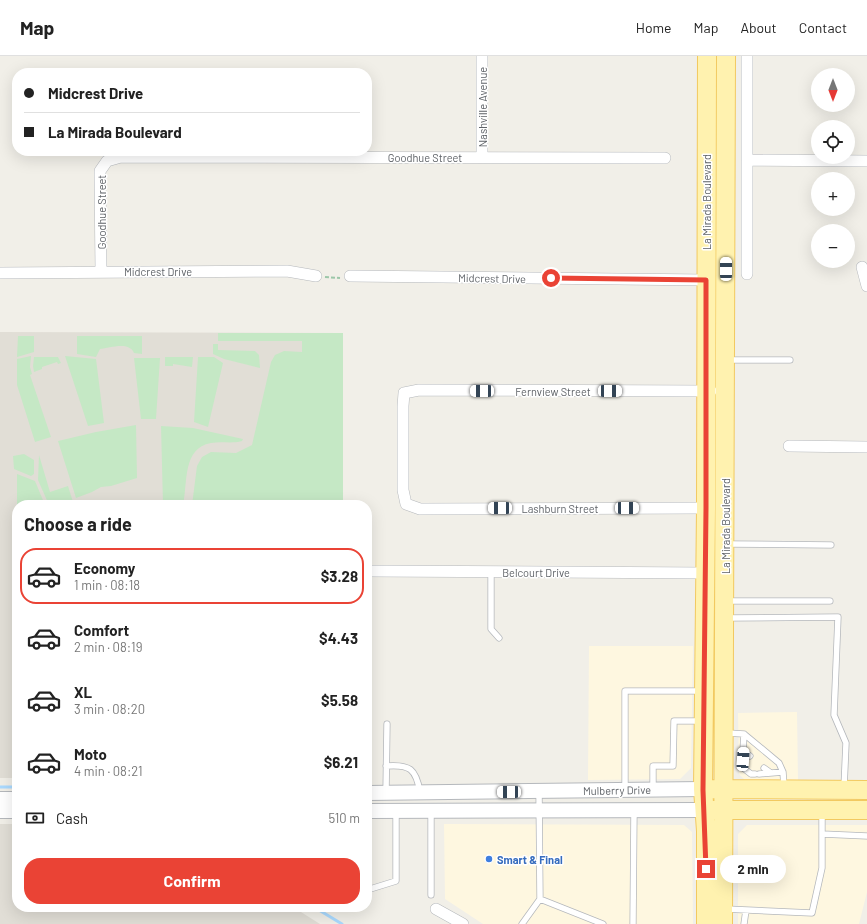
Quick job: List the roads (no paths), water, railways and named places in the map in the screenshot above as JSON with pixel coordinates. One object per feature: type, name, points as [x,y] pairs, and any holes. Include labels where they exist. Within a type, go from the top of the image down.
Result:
[{"type":"main road","name":"La Mirada Boulevard","points":[[706,924],[703,790],[706,573],[707,56]]},
{"type":"main road","name":"La Mirada Boulevard","points":[[723,916],[726,56]]},
{"type":"main road","name":"Mulberry Drive","points":[[703,790],[724,789],[784,781],[844,790],[867,790]]},
{"type":"main road","name":"Mulberry Drive","points":[[704,810],[867,810]]},
{"type":"street","name":"Nashville Avenue","points":[[482,56],[482,157]]},
{"type":"street","points":[[747,56],[747,274]]},
{"type":"street","name":"Goodhue Street","points":[[101,272],[100,170],[107,161],[121,157],[665,158]]},
{"type":"street","points":[[747,160],[867,161]]},
{"type":"street","points":[[862,267],[867,286]]},
{"type":"street","name":"Midcrest Drive","points":[[0,273],[287,271],[316,276]]},
{"type":"street","name":"Midcrest Drive","points":[[350,276],[706,280]]},
{"type":"street","name":"Fernview Street","points":[[404,392],[419,390],[726,391]]},
{"type":"street","name":"Lashburn Street","points":[[404,392],[402,406],[403,490],[406,504],[420,509],[706,508]]},
{"type":"street","points":[[789,446],[867,447]]},
{"type":"street","name":"Belcourt Drive","points":[[372,571],[706,573]]},
{"type":"street","name":"Mulberry Drive","points":[[372,793],[703,790]]},
{"type":"street","points":[[0,799],[12,798]]},
{"type":"street","name":"Mulberry Drive","points":[[372,811],[704,810]]},
{"type":"street","points":[[0,811],[12,811]]},
{"type":"street","points":[[436,909],[463,924]]},
{"type":"lane","points":[[726,360],[790,360]]},
{"type":"lane","points":[[725,544],[830,545]]},
{"type":"lane","points":[[491,572],[491,629],[499,638]]},
{"type":"lane","points":[[725,609],[830,601]]},
{"type":"lane","points":[[725,609],[838,617],[834,715],[846,744],[844,790]]},
{"type":"lane","points":[[624,790],[624,691],[705,692]]},
{"type":"lane","points":[[653,790],[653,766],[673,766],[674,721],[705,721]]},
{"type":"lane","points":[[386,792],[387,724]]},
{"type":"lane","points":[[724,733],[744,734],[779,763],[784,781]]},
{"type":"lane","points":[[744,734],[742,767],[751,774],[771,772]]},
{"type":"lane","points":[[743,751],[750,756]]},
{"type":"lane","points":[[386,766],[402,765],[413,771],[418,779],[420,792]]},
{"type":"lane","points":[[764,768],[784,781]]},
{"type":"lane","points":[[522,924],[540,899],[539,791]]},
{"type":"lane","points":[[633,924],[634,810]]},
{"type":"lane","points":[[723,916],[746,910],[812,913],[822,868],[822,810]]},
{"type":"lane","points":[[372,888],[396,881],[396,811]]},
{"type":"lane","points":[[431,811],[431,895]]},
{"type":"lane","points":[[822,834],[867,836]]},
{"type":"lane","points":[[540,899],[604,924]]},
{"type":"lane","points":[[744,924],[746,910]]},
{"type":"waterway","points":[[0,787],[12,787]]},
{"type":"waterway","points":[[322,912],[342,924]]},
{"type":"place","name":"Smart & Final","points":[[489,859]]}]
